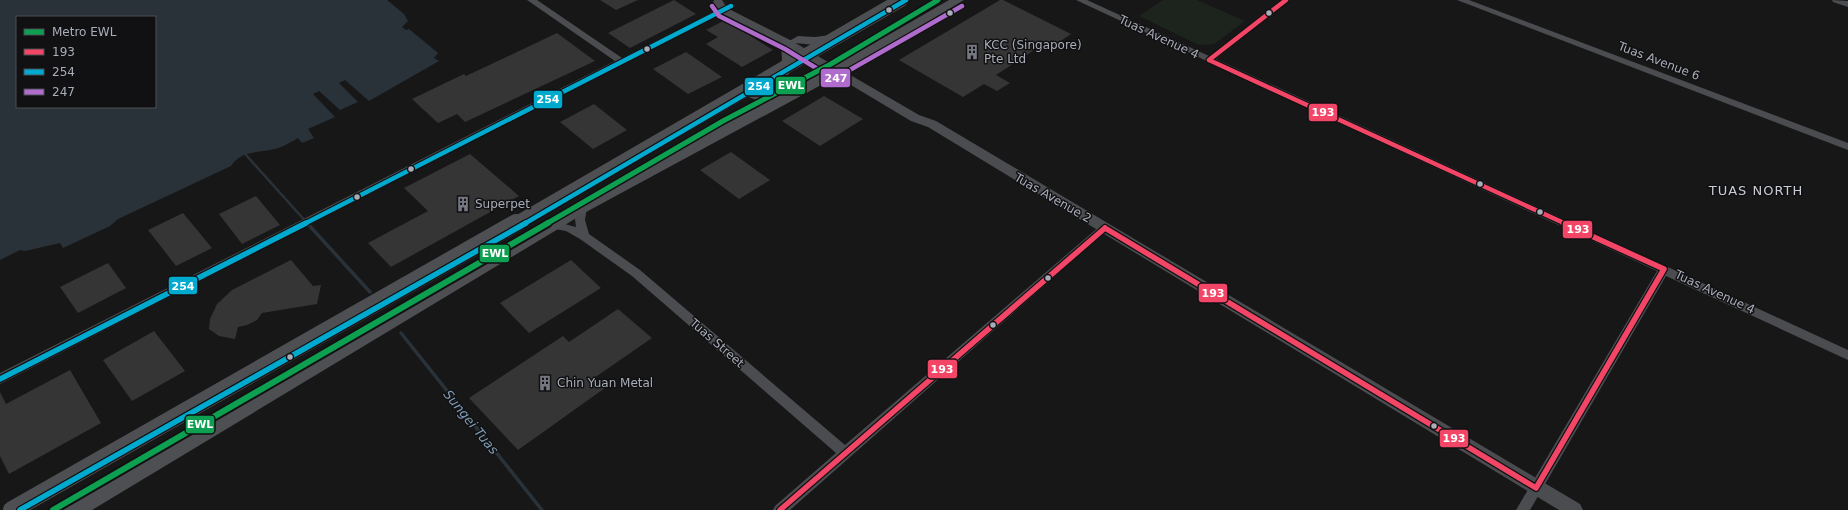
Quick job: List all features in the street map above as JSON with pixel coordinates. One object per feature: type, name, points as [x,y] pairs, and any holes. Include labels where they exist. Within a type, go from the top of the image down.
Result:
[{"type":"main road","points":[[12,510],[553,202],[901,0]]},
{"type":"main road","points":[[20,510],[557,205],[906,0]]},
{"type":"main road","points":[[72,510],[582,207],[768,108],[958,0]]},
{"type":"main road","points":[[783,72],[789,60],[793,42],[841,38]]},
{"type":"main road","points":[[749,92],[759,95],[765,100],[768,108]]},
{"type":"street","points":[[531,0],[622,62]]},
{"type":"street","name":"Tuas Avenue 4","points":[[1080,0],[1848,355]]},
{"type":"street","points":[[1209,60],[1286,0]]},
{"type":"street","name":"Tuas Avenue 6","points":[[1462,0],[1848,147]]},
{"type":"street","points":[[1836,0],[1848,4]]},
{"type":"street","points":[[0,379],[622,62],[722,4]]},
{"type":"street","name":"Tuas Avenue 2","points":[[722,4],[793,42],[915,118],[924,120],[1574,510]]},
{"type":"street","points":[[582,207],[580,220],[584,236]]},
{"type":"street","name":"Tuas Street","points":[[552,225],[569,228],[584,236],[636,273],[846,454]]},
{"type":"street","points":[[780,510],[1105,228]]},
{"type":"street","points":[[1522,510],[1664,269]]},
{"type":"shaded area","points":[[0,0],[387,0],[404,14],[408,21],[402,27],[406,30],[409,29],[438,53],[434,58],[439,61],[369,101],[345,80],[339,83],[358,102],[340,110],[319,91],[313,94],[335,117],[308,129],[314,138],[302,143],[298,138],[278,148],[251,153],[240,157],[231,166],[118,219],[110,226],[63,248],[60,243],[25,251],[20,250],[0,260]]},
{"type":"shaded area","points":[[1163,0],[1197,0],[1245,21],[1214,44],[1199,45],[1139,16]]},
{"type":"building","points":[[600,0],[638,0],[616,10]]},
{"type":"building","points":[[674,0],[696,14],[630,48],[608,33]]},
{"type":"building","name":"KCC (Singapore) Pte Ltd","points":[[1000,0],[1003,0],[1071,34],[1055,45],[1048,41],[996,75],[1010,83],[997,91],[984,84],[963,97],[899,60]]},
{"type":"building","points":[[725,20],[773,50],[742,67],[706,44],[718,37],[706,30]]},
{"type":"building","points":[[557,33],[595,61],[465,122],[457,114],[438,123],[412,99],[464,74],[466,76]]},
{"type":"building","points":[[686,52],[722,77],[688,94],[653,69]]},
{"type":"building","points":[[824,96],[863,119],[820,146],[782,121]]},
{"type":"building","points":[[594,104],[627,130],[593,149],[560,122]]},
{"type":"building","points":[[731,152],[770,180],[739,199],[700,170]]},
{"type":"building","name":"Superpet","points":[[470,154],[519,196],[391,267],[368,243],[428,211],[404,188]]},
{"type":"building","points":[[256,196],[280,225],[242,244],[219,214]]},
{"type":"building","points":[[183,213],[212,248],[176,266],[148,230]]},
{"type":"building","points":[[291,260],[313,286],[321,285],[317,304],[262,313],[257,320],[247,325],[238,327],[235,339],[219,336],[209,329],[210,319],[217,304],[232,290]]},
{"type":"building","points":[[571,260],[601,288],[529,333],[500,303]]},
{"type":"building","points":[[108,263],[126,288],[78,313],[60,287]]},
{"type":"building","name":"Chin Yuan Metal","points":[[618,309],[652,338],[594,378],[605,388],[518,450],[469,398],[563,336],[569,342]]},
{"type":"building","points":[[154,331],[185,371],[132,401],[103,360]]},
{"type":"building","points":[[70,370],[101,423],[9,474],[0,456],[0,392],[6,404]]},
{"type":"waterway","name":"Sungei Tuas","points":[[246,155],[308,224]]},
{"type":"waterway","name":"Sungei Tuas","points":[[307,223],[370,292]]},
{"type":"waterway","name":"Sungei Tuas","points":[[401,333],[542,510]]},
{"type":"metro line","name":"EWL","points":[[53,510],[723,121],[831,64],[938,0]]},
{"type":"transit line","name":"254","points":[[20,510],[557,205],[906,0]]},
{"type":"transit line","name":"193","points":[[1209,60],[1286,0]]},
{"type":"transit line","name":"247","points":[[712,6],[719,16],[785,49],[834,79],[962,6]]},
{"type":"transit line","name":"254","points":[[0,379],[731,6]]},
{"type":"transit line","name":"193","points":[[1209,60],[1664,269]]},
{"type":"transit line","name":"193","points":[[1105,228],[1536,488]]},
{"type":"transit line","name":"193","points":[[780,510],[1105,228]]},
{"type":"transit line","name":"193","points":[[1536,488],[1664,269]]},
{"type":"place","name":"KCC (Singapore) Pte Ltd","points":[[972,52]]},
{"type":"place","name":"Superpet","points":[[463,204]]},
{"type":"place","name":"Chin Yuan Metal","points":[[545,383]]},
{"type":"district","name":"TUAS NORTH","points":[[1756,190]]}]
